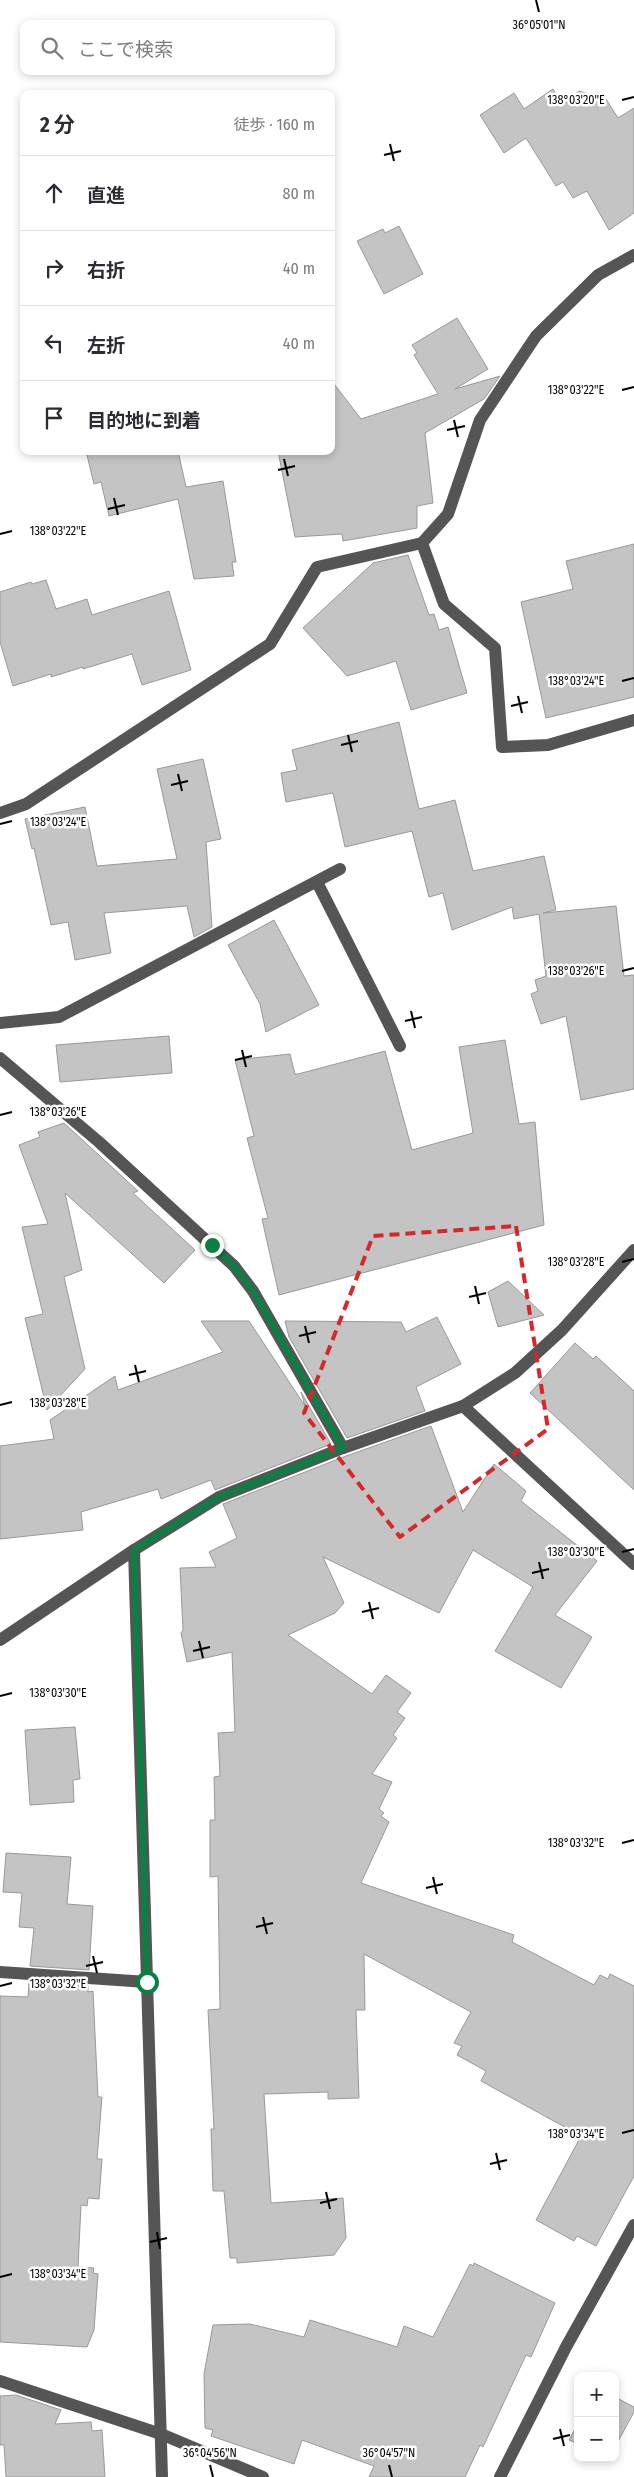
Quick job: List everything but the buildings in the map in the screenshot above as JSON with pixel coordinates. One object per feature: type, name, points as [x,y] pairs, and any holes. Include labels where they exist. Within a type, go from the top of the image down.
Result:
[{"type":"street","points":[[0,813],[26,804],[270,644],[317,567],[422,543],[448,514],[480,420],[536,336],[598,275],[634,255]]},
{"type":"street","points":[[422,543],[444,604],[495,648],[502,747],[548,745],[634,720]]},
{"type":"street","points":[[0,1024],[60,1017],[340,869]]},
{"type":"street","points":[[317,882],[400,1046]]},
{"type":"street","points":[[0,1058],[99,1142],[234,1266],[253,1291],[343,1448]]},
{"type":"street","points":[[0,1640],[134,1550],[219,1497],[343,1448],[462,1406],[515,1373],[562,1330],[634,1250]]},
{"type":"street","points":[[462,1406],[634,1564]]},
{"type":"street","points":[[134,1550],[162,2477]]},
{"type":"street","points":[[0,1972],[147,1982]]},
{"type":"street","points":[[500,2477],[566,2347],[634,2225]]},
{"type":"street","points":[[0,2381],[161,2434],[263,2477]]},
{"type":"highlighted area","points":[[516,1226],[548,1429],[400,1537],[304,1413],[373,1236]]},
{"type":"route","points":[[147,1982],[134,1550],[219,1497],[343,1448],[253,1291],[234,1266],[212,1245]]}]
